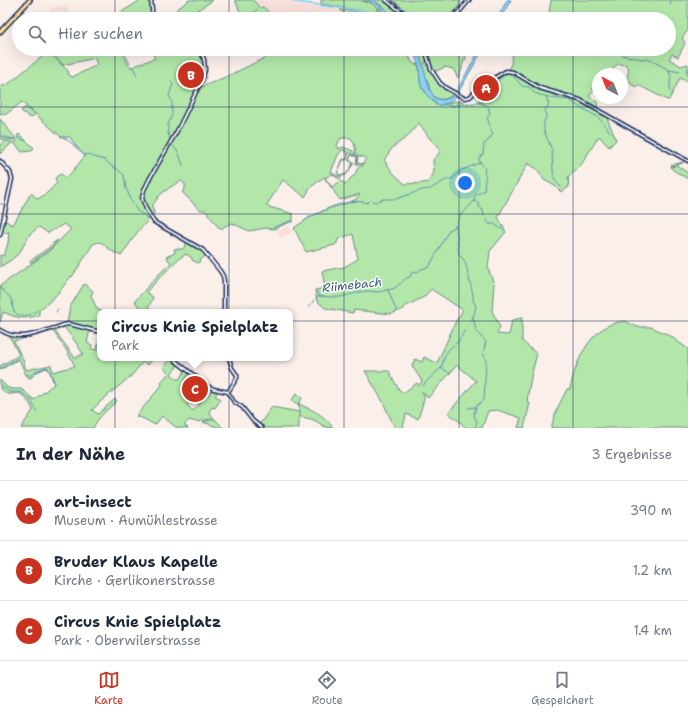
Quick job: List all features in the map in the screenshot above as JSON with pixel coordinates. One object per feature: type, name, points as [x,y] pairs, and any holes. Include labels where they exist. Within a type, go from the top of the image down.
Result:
[{"type":"main road","points":[[19,12],[30,0]]},
{"type":"main road","points":[[386,0],[402,12]]},
{"type":"main road","points":[[459,12],[469,0]]},
{"type":"main road","points":[[0,32],[12,19]]},
{"type":"street","points":[[150,0],[153,12]]},
{"type":"street","points":[[202,56],[205,66],[204,75],[187,111],[150,178],[143,193],[143,201],[151,218],[158,225],[199,247],[217,267],[223,276],[224,281],[224,309]]},
{"type":"street","points":[[427,56],[438,80],[460,96],[465,98],[470,97],[482,85],[506,71],[513,72],[540,88],[580,100],[688,161]]},
{"type":"street","points":[[0,161],[10,172],[12,179],[0,235]]},
{"type":"street","points":[[0,330],[9,335],[20,337],[50,330],[66,324],[76,325],[97,331]]},
{"type":"street","points":[[176,361],[209,387],[228,392],[234,402],[242,407],[253,421],[262,428]]},
{"type":"street","points":[[228,392],[237,378],[229,361]]},
{"type":"shaded area","points":[[253,0],[285,0],[296,4],[340,10],[343,12],[268,12],[263,7],[260,8]]},
{"type":"shaded area","points":[[67,5],[68,12],[51,12],[50,8]]},
{"type":"shaded area","points":[[289,225],[292,232],[280,238],[277,231]]},
{"type":"green space","points":[[141,0],[150,0],[152,12],[122,12]]},
{"type":"green space","points":[[189,0],[213,0],[198,10],[200,12],[173,12]]},
{"type":"green space","points":[[235,0],[253,0],[260,8],[263,7],[268,12],[240,12]]},
{"type":"green space","points":[[321,0],[359,0],[368,3],[363,0],[366,0],[381,11],[377,9],[376,12],[370,12],[321,4]]},
{"type":"green space","points":[[374,0],[381,0],[389,4],[399,12],[389,12]]},
{"type":"green space","points":[[392,0],[461,0],[453,12],[408,12]]},
{"type":"green space","points":[[551,0],[688,0],[688,30],[682,38],[685,43],[678,57],[676,56],[676,12],[549,12]]},
{"type":"green space","points":[[340,10],[357,12],[343,12]]},
{"type":"green space","points":[[43,56],[53,56],[72,77],[97,65],[95,58],[63,65],[55,56],[124,56],[129,66],[132,67],[155,58],[154,56],[202,56],[204,66],[199,87],[230,75],[269,56],[409,56],[414,64],[419,65],[422,88],[436,105],[456,101],[472,105],[485,97],[501,76],[505,73],[510,73],[515,74],[538,90],[579,102],[607,118],[616,140],[609,147],[599,136],[581,165],[568,177],[569,187],[561,192],[555,186],[544,180],[538,170],[528,163],[498,217],[506,232],[490,251],[488,268],[494,284],[492,311],[500,327],[497,334],[509,335],[512,320],[522,318],[522,341],[537,354],[530,384],[527,402],[530,403],[524,428],[518,428],[521,418],[497,410],[488,411],[482,428],[466,428],[448,413],[476,381],[457,365],[428,398],[422,392],[425,396],[418,419],[406,414],[403,428],[395,428],[382,400],[365,371],[389,371],[398,388],[403,393],[417,383],[419,386],[422,381],[412,366],[415,359],[422,362],[424,357],[437,363],[456,321],[463,310],[431,289],[424,297],[404,307],[404,309],[391,314],[354,310],[353,313],[325,308],[317,301],[315,290],[325,288],[322,271],[344,267],[358,259],[353,234],[338,239],[335,245],[306,252],[294,228],[310,217],[356,199],[360,194],[340,200],[324,177],[311,187],[305,197],[283,180],[266,206],[293,214],[293,222],[274,229],[266,228],[249,231],[232,223],[221,229],[219,228],[205,210],[200,210],[182,192],[185,189],[185,184],[181,181],[158,197],[152,205],[154,214],[139,230],[121,256],[110,250],[102,243],[99,242],[93,244],[72,277],[71,276],[53,298],[39,310],[39,315],[21,318],[3,312],[0,322],[0,286],[48,252],[71,229],[64,224],[48,233],[39,227],[30,234],[17,255],[0,267],[0,255],[4,256],[8,243],[9,232],[1,234],[4,220],[13,225],[31,193],[38,199],[47,193],[57,183],[55,179],[57,176],[61,174],[65,177],[70,174],[85,156],[70,137],[61,137],[22,102],[5,115],[4,113],[0,114],[0,87],[8,84]],"holes":[[[419,123],[430,139],[438,146],[440,152],[433,160],[434,172],[429,182],[405,184],[393,173],[384,160],[393,147],[407,137]],[[341,138],[351,138],[356,154],[353,151],[343,147],[339,149],[337,145]],[[342,150],[346,151],[348,155],[346,160],[349,153],[366,158],[363,166],[359,166],[354,176],[345,184],[341,181],[332,187],[325,178],[332,174],[339,179],[343,175],[337,176],[331,172],[338,155]]]},
{"type":"green space","points":[[419,56],[426,56],[428,62],[424,63],[425,65],[429,65],[438,82],[454,93],[450,97],[438,99],[433,96],[430,91]]},
{"type":"green space","points":[[428,56],[466,56],[466,60],[464,60],[458,78],[453,69],[445,67],[434,72]]},
{"type":"green space","points":[[512,56],[671,56],[669,59],[681,66],[688,64],[688,82],[680,78],[669,100],[667,100],[638,85],[637,87],[632,85],[628,79],[629,70],[627,65],[618,64],[614,68],[592,68],[592,92],[589,96],[592,98],[592,104],[598,104],[597,107],[573,95],[541,87],[509,68]]},
{"type":"green space","points":[[25,107],[35,114],[31,118],[21,111]]},
{"type":"green space","points":[[0,119],[7,127],[16,139],[0,139]]},
{"type":"green space","points":[[19,134],[34,148],[31,151],[22,152],[14,143],[18,140],[17,136]]},
{"type":"green space","points":[[4,141],[12,143],[0,154],[0,145]]},
{"type":"green space","points":[[351,155],[358,157],[357,163],[363,164],[356,164],[357,157]]},
{"type":"green space","points":[[351,155],[349,160],[354,163],[346,175],[353,163],[348,160]]},
{"type":"green space","points":[[683,162],[676,165],[688,173],[688,179],[673,170],[671,167],[675,166],[671,165]]},
{"type":"green space","points":[[58,240],[51,248],[31,263],[30,261]]},
{"type":"green space","points":[[187,242],[206,255],[198,263],[186,254],[177,260],[146,292],[153,297],[148,308],[150,309],[140,309],[135,301],[157,276],[171,263],[166,257],[175,253],[174,249],[183,249]]},
{"type":"green space","points":[[84,284],[93,291],[91,296],[97,309],[97,330],[90,329],[87,343],[92,345],[91,349],[97,350],[97,361],[151,361],[148,365],[143,362],[131,376],[92,410],[98,414],[115,399],[117,401],[100,417],[93,428],[21,428],[33,410],[31,405],[23,395],[18,393],[9,394],[3,391],[0,388],[0,380],[8,388],[21,389],[34,400],[54,384],[49,370],[46,368],[29,378],[26,375],[19,359],[0,370],[0,366],[19,355],[9,335],[23,337],[52,330],[67,324],[70,307]],"holes":[[[64,327],[83,354],[75,358],[55,331]],[[53,331],[67,351],[75,366],[53,372],[51,365],[26,370],[14,341]]]},
{"type":"green space","points":[[625,321],[637,327],[651,327],[673,337],[688,349],[688,428],[551,428],[556,411],[567,389],[570,389],[578,362],[587,345],[599,331],[613,323]]},
{"type":"green space","points":[[169,361],[174,361],[179,364],[171,374],[178,380],[186,370],[189,373],[183,384],[191,390],[194,386],[198,388],[200,384],[201,385],[187,405],[193,411],[212,390],[217,393],[215,396],[221,399],[215,408],[212,407],[209,412],[214,418],[197,422],[189,420],[184,425],[188,428],[177,428],[162,416],[155,425],[136,416],[162,385],[161,382],[169,373],[163,367]]},
{"type":"green space","points":[[297,393],[302,398],[299,404],[291,401]]},
{"type":"green space","points":[[298,404],[313,410],[322,416],[333,428],[325,427],[312,419],[300,417],[300,409]]},
{"type":"green space","points":[[272,407],[299,412],[299,428],[264,428],[259,425]]},
{"type":"green space","points":[[215,419],[223,428],[203,422]]},
{"type":"water","points":[[367,0],[374,0],[388,12],[383,12],[377,5]]},
{"type":"water","points":[[507,0],[511,0],[504,12],[501,12]]},
{"type":"water","points":[[415,56],[420,56],[430,90],[434,97],[443,100],[452,97],[476,56],[479,56],[456,96],[451,101],[443,105],[436,105],[435,102],[428,97],[424,89],[422,89],[419,67]]},
{"type":"waterway","points":[[291,0],[367,12]]},
{"type":"waterway","points":[[670,5],[671,0]]},
{"type":"waterway","points":[[255,12],[258,8]]},
{"type":"waterway","points":[[126,56],[130,64]]},
{"type":"waterway","points":[[627,56],[648,59],[668,69],[671,77],[670,91]]},
{"type":"waterway","points":[[206,62],[206,67]]},
{"type":"waterway","points":[[131,67],[134,69],[137,76]]},
{"type":"waterway","points":[[686,73],[688,68]]},
{"type":"waterway","points":[[201,85],[205,78],[206,69]]},
{"type":"waterway","points":[[669,70],[680,72]]},
{"type":"waterway","points":[[493,84],[509,73],[522,86],[529,87],[534,93],[551,98],[570,100],[598,117],[610,132]]},
{"type":"waterway","points":[[170,81],[173,84],[169,96],[172,101]]},
{"type":"waterway","points":[[486,98],[492,86]]},
{"type":"waterway","points":[[547,97],[549,104],[545,111],[546,117],[544,122],[544,131],[552,150],[555,181],[561,187]]},
{"type":"waterway","points":[[443,103],[445,105],[454,106],[467,103],[481,103],[485,99]]},
{"type":"waterway","points":[[456,104],[462,100]]},
{"type":"waterway","points":[[170,139],[168,124],[172,116],[172,102]]},
{"type":"waterway","points":[[481,103],[486,105]]},
{"type":"waterway","points":[[484,216],[483,210],[479,207],[479,203],[474,201],[476,195],[484,191],[486,176],[484,173],[485,169],[479,158],[483,154],[484,144],[493,134],[487,118],[490,114],[488,107]]},
{"type":"waterway","points":[[0,136],[14,139]]},
{"type":"waterway","points":[[19,137],[26,141]]},
{"type":"waterway","points":[[63,137],[84,155],[89,154],[105,160],[124,175],[126,189],[130,200],[137,211],[144,215],[147,219]]},
{"type":"waterway","points":[[171,144],[177,151],[183,166]]},
{"type":"waterway","points":[[372,201],[375,202],[383,199],[396,199],[422,190],[430,189],[448,179],[452,179],[462,170],[481,162]]},
{"type":"waterway","points":[[303,222],[325,210],[343,203],[360,201],[367,203],[369,201]]},
{"type":"waterway","points":[[474,201],[460,215],[456,226],[459,255],[465,261],[473,300],[476,307],[473,317],[476,331],[486,342],[483,353],[486,360],[484,400],[476,406],[474,415],[477,422],[475,428]]},
{"type":"waterway","points":[[0,204],[5,204]]},
{"type":"waterway","points":[[486,219],[489,224],[494,224],[503,230]]},
{"type":"waterway","points":[[272,228],[292,221]]},
{"type":"waterway","name":"Riimebach","points":[[316,298],[319,296],[340,297],[365,291],[379,292],[395,288],[410,277],[412,272],[416,273],[421,269],[429,267],[449,230],[456,226]]},
{"type":"waterway","points":[[0,288],[11,299],[13,309],[20,316],[31,314],[37,310]]},
{"type":"waterway","points":[[388,290],[397,311]]},
{"type":"waterway","name":"Riimebach","points":[[316,291],[319,295]]},
{"type":"waterway","name":"Riimebach","points":[[308,307],[314,300]]},
{"type":"waterway","points":[[423,386],[441,368],[445,355],[450,348],[458,342],[473,317]]},
{"type":"waterway","points":[[0,369],[18,358]]},
{"type":"waterway","points":[[27,374],[30,376],[36,371],[47,367],[55,383]]},
{"type":"waterway","points":[[441,368],[448,372]]},
{"type":"waterway","points":[[0,384],[9,392],[21,392],[31,401],[37,411]]},
{"type":"waterway","points":[[468,408],[475,407]]},
{"type":"railway","points":[[389,0],[405,12]]},
{"type":"railway","points":[[456,12],[467,0]]},
{"type":"place","name":"Bruder Klaus Kapelle","points":[[191,75]]},
{"type":"place","name":"art-insect","points":[[486,88]]},
{"type":"place","name":"Circus Knie Spielplatz","points":[[195,389]]}]
